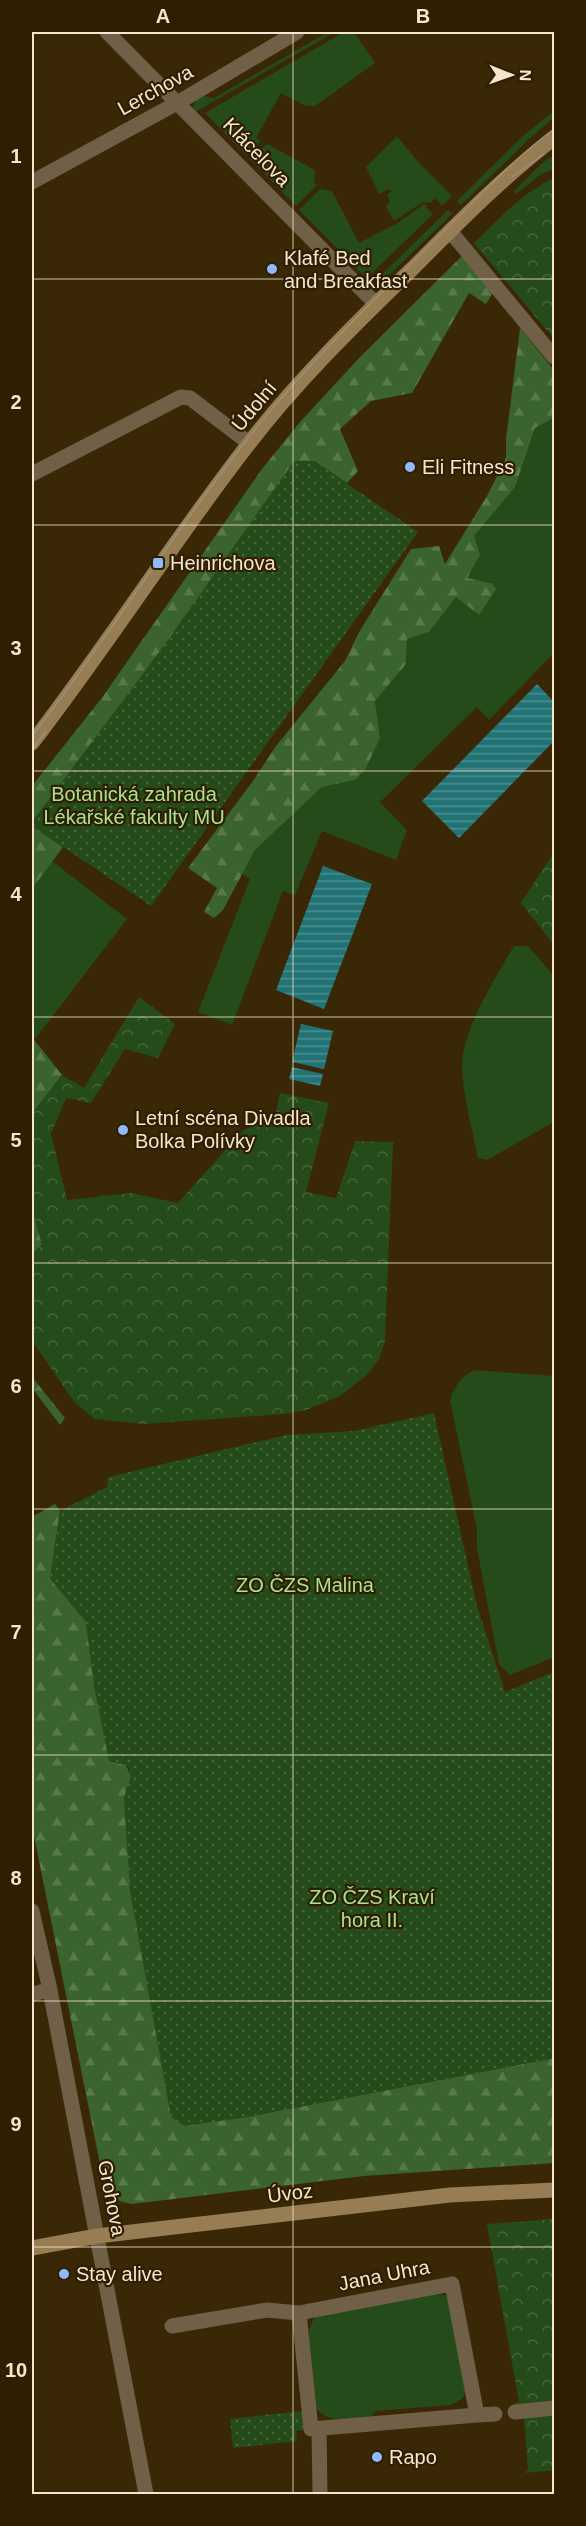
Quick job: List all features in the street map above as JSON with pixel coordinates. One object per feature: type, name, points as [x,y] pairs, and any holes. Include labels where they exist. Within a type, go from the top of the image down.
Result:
[{"type":"street","name":"Klácelova","points":[[107,32],[179,102],[376,304]]},
{"type":"street","name":"Lerchova","points":[[32,182],[179,102],[297,32]]},
{"type":"street","name":"Údolní","points":[[32,743],[90,667],[249,443],[336,344],[376,304],[512,171],[555,138]]},
{"type":"street","points":[[450,231],[555,357]]},
{"type":"street","points":[[32,474],[181,397],[195,401],[249,443]]},
{"type":"street","name":"Grohova","points":[[32,1911],[50,1990],[146,2494]]},
{"type":"street","points":[[32,1994],[50,1990]]},
{"type":"street","name":"Úvoz","points":[[32,2248],[97,2236],[450,2195],[555,2190]]},
{"type":"street","name":"Jana Uhra","points":[[172,2326],[267,2310],[299,2313],[452,2284],[477,2415]]},
{"type":"street","points":[[299,2313],[311,2429],[495,2414]]},
{"type":"street","points":[[515,2412],[555,2408]]},
{"type":"street","points":[[319,2428],[320,2494]]},
{"type":"green space","points":[[328,32],[335,32],[195,112],[193,108],[195,101],[204,96],[214,98]]},
{"type":"green space","points":[[344,32],[354,32],[375,63],[315,106],[306,106],[281,93],[256,138],[261,141],[246,155],[205,113]]},
{"type":"green space","points":[[554,111],[554,117],[461,205],[457,201],[523,136]]},
{"type":"green space","points":[[397,136],[419,163],[452,196],[442,206],[435,198],[430,203],[423,202],[394,221],[386,207],[390,201],[387,194],[391,192],[389,189],[379,194],[366,167]]},
{"type":"green space","points":[[267,144],[315,170],[314,182],[317,185],[296,206],[250,159]]},
{"type":"green space","points":[[554,155],[554,169],[540,175],[516,194],[514,191],[542,163]]},
{"type":"green space","points":[[554,178],[554,339],[474,243],[522,198]]},
{"type":"green space","points":[[320,189],[332,191],[359,243],[396,224],[424,204],[433,214],[368,277],[365,277],[299,210]]},
{"type":"green space","points":[[448,210],[452,214],[384,280],[380,276]]},
{"type":"green space","points":[[462,256],[494,291],[486,304],[469,293],[412,393],[371,401],[340,429],[358,471],[347,483],[314,461],[307,461],[32,822],[32,786],[101,699],[262,469],[300,422],[361,356]]},
{"type":"green space","points":[[520,328],[554,370],[554,418],[535,428],[515,487],[474,536],[480,555],[467,578],[492,583],[496,589],[479,615],[456,597],[429,632],[407,639],[406,664],[375,701],[380,738],[365,770],[355,780],[322,787],[255,850],[223,910],[214,918],[204,912],[217,888],[188,868],[253,781],[276,746],[345,661],[359,632],[411,549],[439,546],[445,564],[487,496],[506,458],[506,439]]},
{"type":"green space","points":[[554,418],[554,653],[489,720],[477,707],[380,802],[407,830],[396,860],[322,831],[295,895],[283,891],[232,1025],[198,1012],[250,879],[242,874],[255,850],[322,787],[355,780],[380,738],[375,701],[406,664],[407,639],[429,632],[456,597],[492,582],[466,579],[474,536],[515,487],[535,428]]},
{"type":"green space","name":"Botanická zahrada Lékařské fakulty MU","points":[[294,461],[314,461],[418,532],[151,906],[32,826],[32,822],[165,644]]},
{"type":"green space","points":[[32,826],[63,847],[32,889]]},
{"type":"green space","points":[[554,852],[554,945],[521,903]]},
{"type":"green space","points":[[52,861],[127,919],[35,1039],[32,1037],[32,888]]},
{"type":"green space","points":[[514,946],[528,946],[554,976],[554,1122],[487,1160],[478,1158],[464,1090],[463,1053],[473,1021]]},
{"type":"green space","points":[[139,997],[175,1024],[158,1058],[125,1049],[91,1103],[66,1098],[51,1134],[67,1200],[131,1193],[178,1203],[242,1131],[275,1117],[280,1093],[329,1103],[306,1192],[336,1198],[355,1141],[393,1142],[385,1341],[379,1359],[367,1375],[340,1396],[306,1410],[285,1414],[144,1424],[95,1419],[75,1403],[32,1341],[32,1255],[42,1244],[32,1208],[32,1114],[62,1075],[84,1088]]},
{"type":"green space","points":[[32,1037],[62,1075],[32,1114]]},
{"type":"green space","points":[[32,1208],[42,1244],[32,1255]]},
{"type":"green space","points":[[474,1370],[554,1376],[554,1657],[510,1675],[499,1664],[477,1549],[477,1530],[450,1400],[459,1383]]},
{"type":"green space","points":[[32,1377],[65,1418],[60,1425],[32,1388]]},
{"type":"green space","points":[[434,1413],[477,1606],[505,1692],[554,1672],[554,2058],[241,2118],[184,2126],[171,2117],[130,1891],[124,1798],[131,1777],[128,1766],[109,1761],[95,1691],[86,1622],[50,1578],[60,1511],[107,1487],[108,1477],[286,1435],[354,1431]]},
{"type":"green space","points":[[55,1504],[60,1511],[50,1578],[86,1622],[95,1691],[131,1777],[124,1798],[241,2118],[554,2058],[554,2163],[364,2176],[132,2204],[118,2200],[109,2192],[104,2184],[32,1826],[32,1517]]},
{"type":"green space","points":[[554,2219],[554,2470],[525,2473],[528,2469],[524,2419],[517,2420],[515,2403],[519,2402],[487,2224]]},
{"type":"green space","points":[[436,2293],[447,2296],[466,2390],[463,2398],[451,2405],[376,2411],[370,2418],[340,2420],[320,2413],[315,2407],[307,2344],[312,2322],[318,2315]]},
{"type":"green space","points":[[302,2411],[304,2430],[296,2431],[297,2441],[233,2448],[230,2419]]},
{"type":"water","points":[[537,684],[554,702],[554,741],[459,838],[422,801]]},
{"type":"water","points":[[323,866],[372,884],[324,1009],[276,990]]},
{"type":"water","points":[[301,1024],[333,1031],[324,1069],[292,1062]]},
{"type":"water","points":[[292,1067],[323,1074],[320,1086],[289,1079]]},
{"type":"tram line","points":[[32,736],[217,478],[289,389],[385,289],[508,168],[554,129]]},
{"type":"tram line","points":[[512,177],[544,154]]},
{"type":"tram line","points":[[32,750],[46,731]]},
{"type":"place","name":"Klafé Bed and Breakfast","points":[[272,269]]},
{"type":"place","name":"Eli Fitness","points":[[410,467]]},
{"type":"place","name":"Heinrichova","points":[[158,563]]},
{"type":"place","name":"Letní scéna Divadla Bolka Polívky","points":[[123,1130]]},
{"type":"place","name":"Stay alive","points":[[64,2274]]},
{"type":"place","name":"Rapo","points":[[377,2457]]},
{"type":"park label","name":"ZO ČZS Malina","points":[[305,1585]]},
{"type":"park label","name":"ZO ČZS Kraví hora II.","points":[[372,1908]]}]
